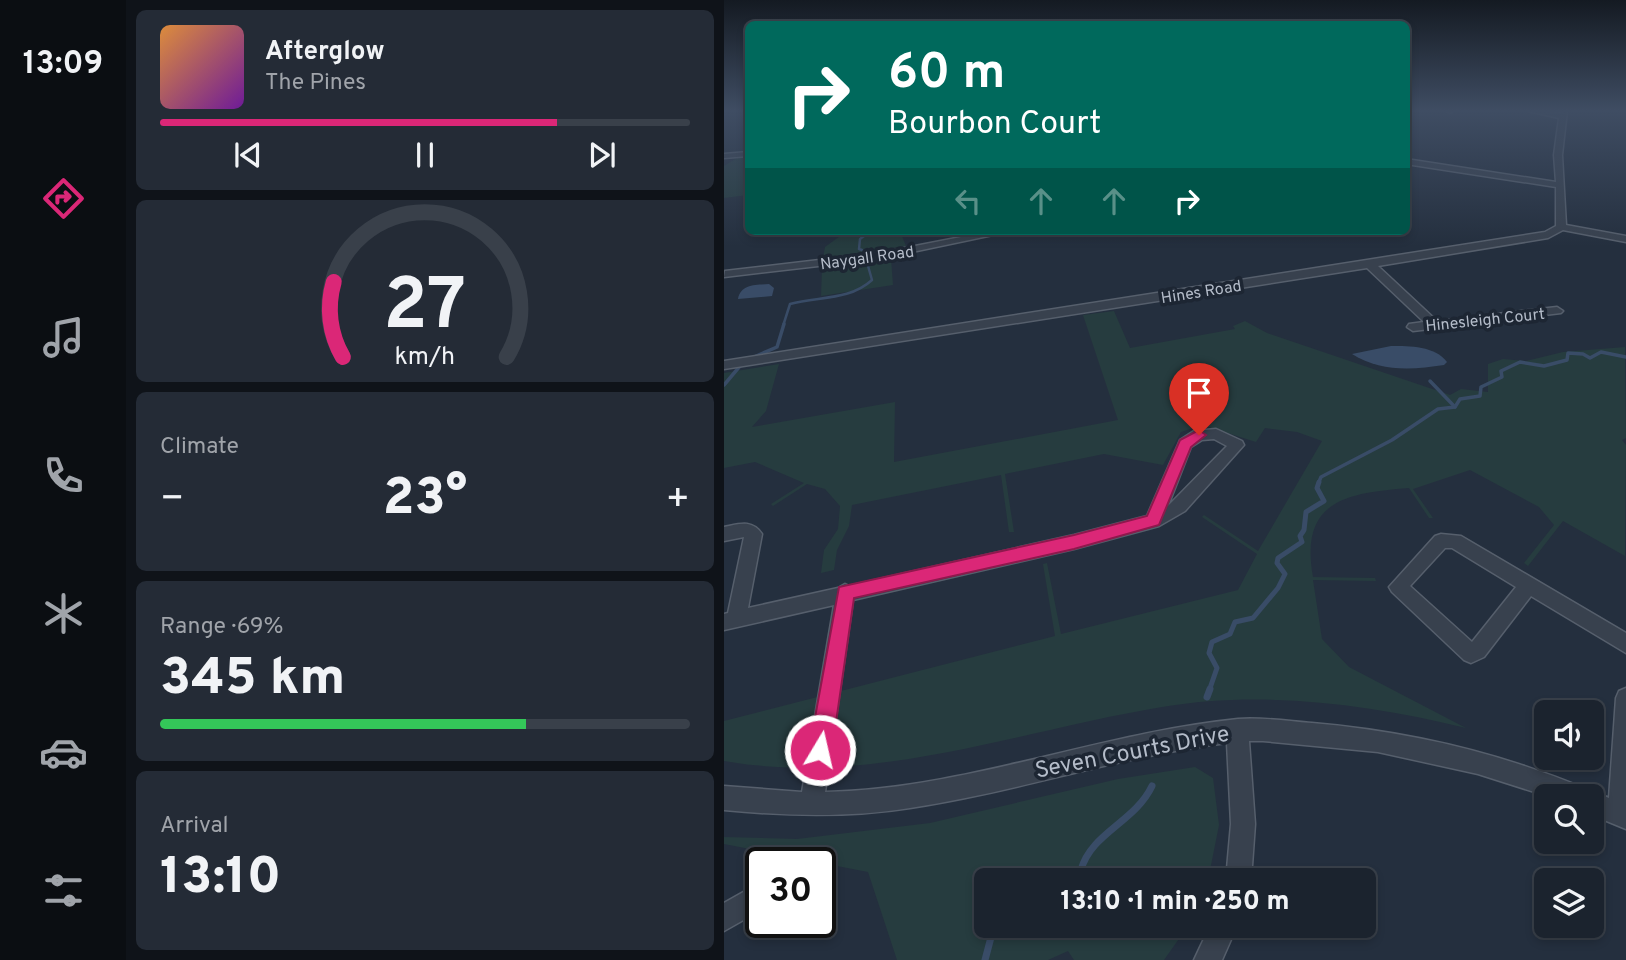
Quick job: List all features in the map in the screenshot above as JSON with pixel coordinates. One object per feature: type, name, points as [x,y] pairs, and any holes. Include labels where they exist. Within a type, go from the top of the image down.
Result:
[{"type":"street","points":[[1559,156],[1564,214],[1561,227],[1625,239]]},
{"type":"street","points":[[1410,162],[1561,185]]},
{"type":"street","points":[[1415,172],[1450,168]]},
{"type":"street","name":"Hines Road","points":[[724,365],[1533,239],[1553,233],[1561,227]]},
{"type":"street","name":"Naygall Road","points":[[725,274],[879,256],[987,235]]},
{"type":"street","points":[[1370,265],[1433,324]]},
{"type":"street","name":"Hinesleigh Court","points":[[1413,327],[1557,311]]},
{"type":"street","points":[[724,534],[745,530],[753,534],[730,620],[1074,542],[1153,521],[1168,514],[1187,499],[1237,445],[1216,435],[1199,435],[1185,444],[1153,521]]},
{"type":"street","points":[[1528,586],[1478,651],[1471,654],[1398,587],[1441,541],[1455,541],[1625,644]]},
{"type":"street","points":[[812,803],[845,592]]},
{"type":"street","points":[[1604,808],[1623,815],[1625,698]]},
{"type":"street","points":[[1237,730],[1244,802],[1241,868]]},
{"type":"street","name":"Seven Courts Drive","points":[[724,798],[812,803],[856,802],[910,796],[1119,750],[1237,730],[1355,737],[1426,748],[1479,762],[1542,784]]},
{"type":"street","points":[[725,914],[745,903]]},
{"type":"street","points":[[1208,960],[1218,938]]},
{"type":"green space","points":[[745,157],[745,195],[724,198],[724,166],[737,158]]},
{"type":"green space","points":[[842,235],[902,235],[906,246],[823,258],[825,247]]},
{"type":"green space","points":[[891,258],[893,285],[821,296],[822,268]]},
{"type":"green space","points":[[1114,311],[1130,348],[1235,329],[1233,326],[1245,321],[1267,333],[1450,395],[1461,389],[1488,392],[1488,364],[1503,359],[1526,361],[1563,352],[1625,347],[1626,438],[1622,440],[1626,445],[1625,556],[1563,521],[1528,566],[1524,563],[1554,525],[1539,507],[1470,470],[1413,489],[1433,518],[1429,518],[1409,488],[1348,498],[1332,505],[1321,516],[1313,531],[1313,577],[1375,578],[1376,581],[1313,580],[1322,639],[1349,667],[1466,728],[1354,706],[1238,700],[1162,707],[890,762],[835,767],[780,767],[724,761],[724,721],[1055,636],[1043,564],[1047,563],[1061,634],[1238,590],[1257,554],[1202,517],[1204,515],[1258,551],[1322,441],[1297,432],[1265,428],[1256,442],[1202,425],[1181,432],[1163,465],[1104,454],[1005,474],[1014,532],[1009,532],[1001,475],[852,505],[849,526],[837,550],[834,570],[821,573],[824,550],[838,529],[840,506],[825,489],[807,484],[773,506],[771,504],[804,483],[755,462],[724,468],[724,373],[779,364],[766,411],[752,427],[895,402],[894,462],[1118,420],[1083,315]]},
{"type":"green space","points":[[1195,767],[1213,778],[1219,825],[1210,868],[974,868],[974,938],[1180,938],[1164,960],[1074,960],[1068,951],[1048,960],[897,960],[868,872],[836,866],[836,847],[745,848],[724,844],[724,837],[797,839],[930,823],[1118,779]]},
{"type":"water","points":[[769,284],[774,288],[772,296],[738,299],[745,288]]},
{"type":"water","points":[[1391,346],[1429,350],[1447,362],[1432,367],[1396,368],[1374,364],[1352,354]]},
{"type":"waterway","points":[[862,250],[859,249],[860,239],[866,235]]},
{"type":"waterway","points":[[783,326],[790,304],[843,295],[863,287],[872,280],[868,266]]},
{"type":"waterway","points":[[754,357],[777,347],[784,324]]},
{"type":"waterway","points":[[1318,484],[1321,477],[1392,440],[1438,409],[1455,407],[1460,399],[1480,396],[1481,387],[1502,377],[1501,371],[1520,362],[1544,366],[1567,360],[1568,353],[1583,354],[1590,358],[1601,352],[1626,357]]},
{"type":"waterway","points":[[724,385],[740,366]]},
{"type":"waterway","points":[[1430,381],[1454,406]]},
{"type":"waterway","points":[[1209,691],[1217,668],[1209,653],[1212,642],[1230,634],[1235,622],[1253,618],[1278,588],[1285,574],[1277,563],[1278,558],[1302,542],[1300,536],[1304,530],[1306,512],[1324,501],[1317,488],[1319,482]]},
{"type":"waterway","points":[[1207,697],[1210,689]]},
{"type":"waterway","points":[[1082,868],[1094,846],[1135,809],[1152,786]]},
{"type":"waterway","points":[[985,960],[991,938]]},
{"type":"route","points":[[820,750],[845,592],[1074,542],[1153,521],[1185,444],[1199,435]]}]
